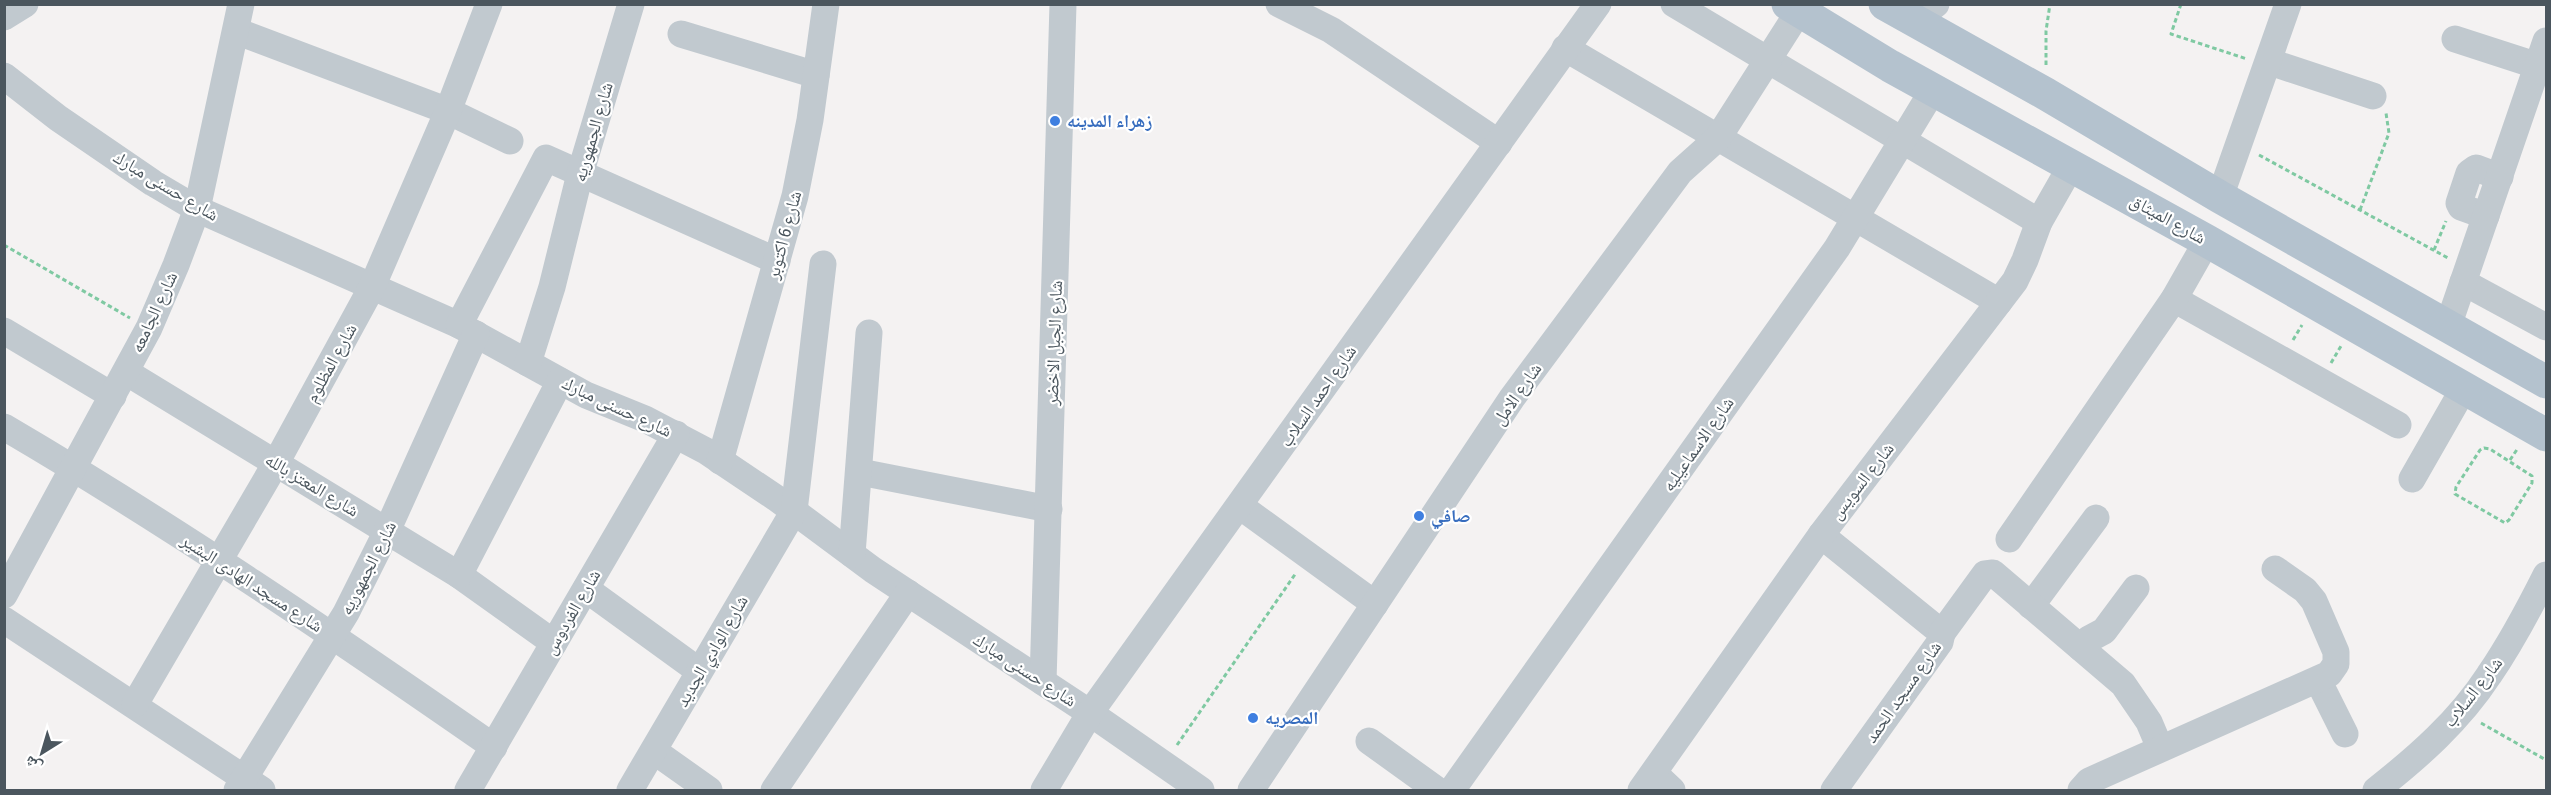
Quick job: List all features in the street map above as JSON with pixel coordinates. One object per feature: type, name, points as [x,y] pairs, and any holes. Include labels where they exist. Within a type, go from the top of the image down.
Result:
[{"type":"main road","name":"شارع الميثاق","points":[[1794,8],[1890,66],[2207,241],[2547,435]]},
{"type":"main road","points":[[1890,66],[1904,59],[1912,46],[1914,32],[1911,12]]},
{"type":"main road","points":[[1911,12],[1985,60],[2220,197],[2547,382]]},
{"type":"main road","points":[[1964,107],[1961,93],[1964,79],[1972,67],[1985,60]]},
{"type":"street","points":[[4,17],[25,4]]},
{"type":"street","name":"شارع الجامعه","points":[[4,596],[149,328],[197,209],[241,4]]},
{"type":"street","name":"شارع المظلوم","points":[[135,704],[276,464],[372,287],[448,111],[489,4]]},
{"type":"street","name":"شارع الجمهوريه","points":[[528,363],[552,287],[580,174],[631,4]]},
{"type":"street","name":"شارع 6 اكتوبر","points":[[720,461],[804,158],[826,4]]},
{"type":"street","name":"شارع الجبل الاخضر","points":[[1043,682],[1063,4]]},
{"type":"street","points":[[1279,4],[1331,30],[1499,144]]},
{"type":"street","name":"شارع احمد السلاب","points":[[1044,790],[1090,713],[1598,4]]},
{"type":"street","points":[[1674,4],[2038,222]]},
{"type":"street","points":[[2220,197],[2289,4]]},
{"type":"street","name":"شارع الامل","points":[[1251,790],[1512,398],[1680,172],[1718,138],[1768,61],[1794,8]]},
{"type":"street","points":[[236,31],[448,111],[510,141]]},
{"type":"street","points":[[681,34],[816,75]]},
{"type":"street","points":[[2455,39],[2538,83]]},
{"type":"street","points":[[2448,326],[2500,177],[2538,83],[2547,40]]},
{"type":"street","points":[[1565,48],[1999,302]]},
{"type":"street","points":[[2269,64],[2373,96]]},
{"type":"street","name":"شارع حسنى مبارك","points":[[4,76],[86,137],[153,183],[197,209],[467,330],[560,381],[676,434],[794,511],[908,593],[1202,790]]},
{"type":"street","name":"شارع الاسماعيليه","points":[[1452,790],[1856,219],[1933,90]]},
{"type":"street","name":"شارع الجمهوريه","points":[[248,786],[333,635],[387,531],[467,330],[546,158],[580,174]]},
{"type":"street","name":"شارع السويس","points":[[1656,785],[1821,535],[2015,281],[2038,222],[2071,166]]},
{"type":"street","points":[[2486,216],[2461,207],[2459,203],[2470,170],[2476,168],[2500,177]]},
{"type":"street","points":[[580,174],[777,261]]},
{"type":"street","points":[[2009,539],[2174,299],[2207,241]]},
{"type":"street","points":[[794,511],[823,264]]},
{"type":"street","points":[[2466,275],[2547,327]]},
{"type":"street","points":[[2174,299],[2283,358],[2398,425]]},
{"type":"street","points":[[4,331],[113,396]]},
{"type":"street","points":[[852,554],[869,333]]},
{"type":"street","name":"شارع المعتز بالله","points":[[126,372],[459,576],[554,644]]},
{"type":"street","points":[[459,576],[560,381]]},
{"type":"street","points":[[2412,480],[2464,388]]},
{"type":"street","name":"شارع مسجد الهادى البشير","points":[[4,427],[219,560],[333,635],[494,747]]},
{"type":"street","name":"شارع الفردوس","points":[[468,790],[676,434]]},
{"type":"street","points":[[860,472],[1049,509]]},
{"type":"street","points":[[1240,506],[1375,604]]},
{"type":"street","name":"شارع الوادي الجديد","points":[[630,790],[794,511]]},
{"type":"street","points":[[2031,606],[2096,518]]},
{"type":"street","name":"شارع مسجد الحمد","points":[[1821,535],[1942,633],[1940,642],[1834,790]]},
{"type":"street","points":[[2081,790],[2089,781],[2329,674],[2336,664],[2334,646],[2310,596],[2276,569]]},
{"type":"street","points":[[1942,633],[1988,573],[1993,573],[2112,674],[2133,696],[2149,722],[2160,748]]},
{"type":"street","name":"شارع السلاب","points":[[2376,790],[2416,759],[2461,712],[2537,615],[2547,575]]},
{"type":"street","points":[[2081,648],[2089,639],[2104,631],[2136,588]]},
{"type":"street","points":[[586,589],[699,671]]},
{"type":"street","points":[[774,790],[908,593]]},
{"type":"street","points":[[4,620],[135,704],[248,786]]},
{"type":"street","points":[[2318,680],[2345,734]]},
{"type":"street","points":[[1369,741],[1437,790]]},
{"type":"street","points":[[654,751],[709,790]]},
{"type":"path","points":[[2046,94],[2046,31],[2050,4]]},
{"type":"path","points":[[2181,4],[2171,34],[2269,64]]},
{"type":"path","points":[[2360,210],[2390,133],[2386,112],[2373,96]]},
{"type":"path","points":[[2240,145],[2434,250],[2466,275]]},
{"type":"path","points":[[2434,250],[2449,213],[2459,203]]},
{"type":"path","points":[[4,245],[149,328]]},
{"type":"path","points":[[2283,358],[2315,303]]},
{"type":"path","points":[[2321,380],[2353,325]]},
{"type":"path","points":[[2484,448],[2490,448],[2532,476],[2532,483],[2510,520],[2502,522],[2455,495],[2456,487],[2480,450],[2484,448]]},
{"type":"path","points":[[1164,764],[1308,556]]},
{"type":"path","points":[[2461,712],[2547,760]]},
{"type":"place","name":"زهراء المدينه","points":[[1055,121]]},
{"type":"place","name":"صافي","points":[[1419,516]]},
{"type":"place","name":"المصريه","points":[[1253,718]]}]
